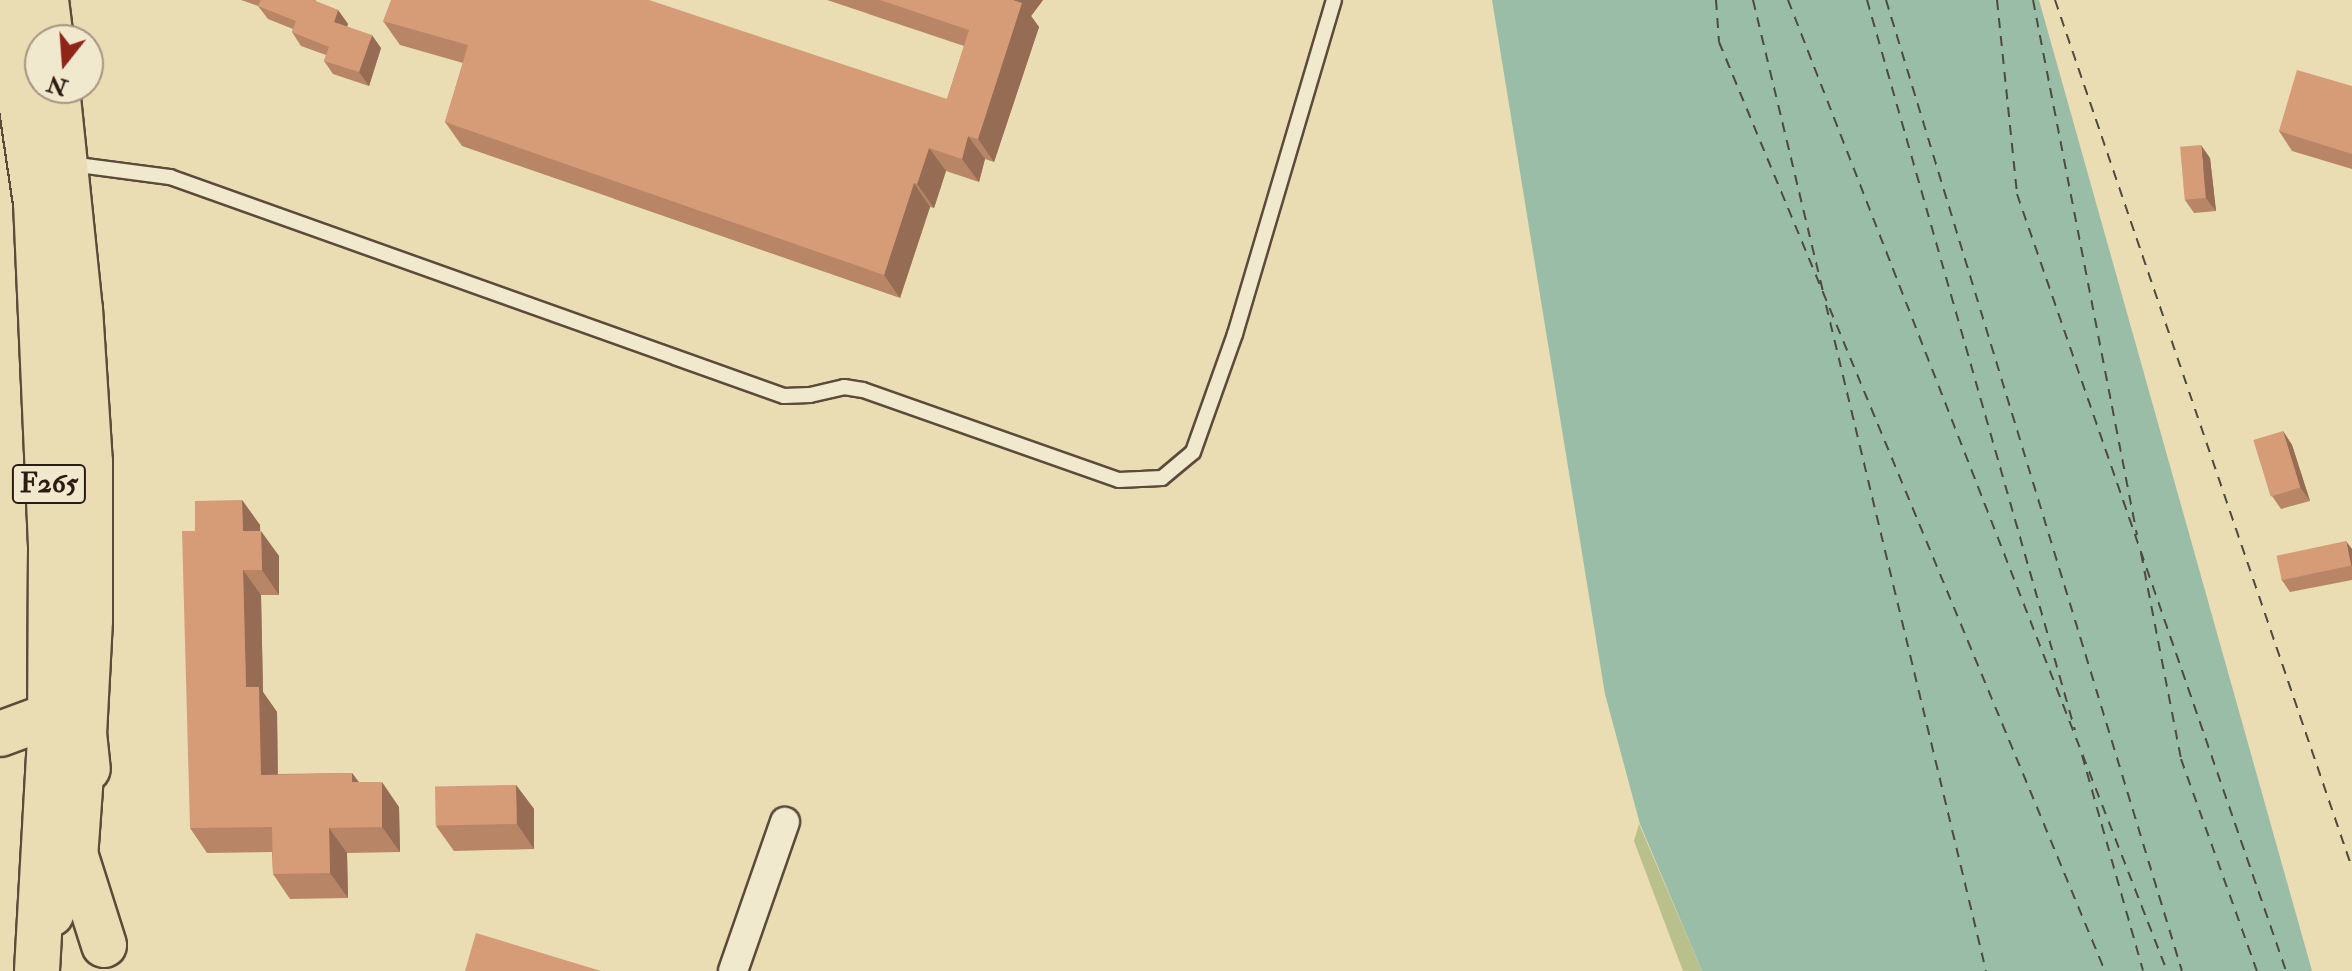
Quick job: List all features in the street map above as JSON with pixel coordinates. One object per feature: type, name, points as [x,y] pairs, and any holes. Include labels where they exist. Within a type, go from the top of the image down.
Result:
[{"type":"main road","name":"F265","points":[[6,0],[36,202],[62,729],[37,958]]},
{"type":"main road","points":[[46,0],[49,24]]},
{"type":"main road","points":[[59,104],[67,164],[90,462],[90,620],[62,729],[75,858],[104,958]]},
{"type":"main road","points":[[0,734],[62,729]]},
{"type":"main road","points":[[62,729],[104,958]]},
{"type":"main road","points":[[37,958],[75,858]]},
{"type":"street","points":[[733,971],[785,822]]},
{"type":"lane","points":[[67,164],[170,177],[784,396],[810,395],[844,387],[863,390],[1119,480],[1162,478],[1193,452],[1235,334],[1334,0]]},
{"type":"shaded area","points":[[1492,0],[2039,0],[2312,971],[1702,971],[1640,824],[1605,694]]},
{"type":"shaded area","points":[[1639,824],[1702,971],[1683,971],[1634,841]]},
{"type":"building","points":[[261,0],[313,0],[338,10],[334,22],[372,35],[359,72],[324,61],[329,47],[292,32],[296,21],[258,6]]},
{"type":"building","points":[[391,0],[649,0],[947,99],[969,30],[880,0],[1013,0],[1022,3],[978,139],[968,136],[962,159],[929,148],[917,184],[914,183],[884,275],[445,122],[468,45],[383,21]]},
{"type":"building","points":[[2297,70],[2352,86],[2352,154],[2279,131]]},
{"type":"building","points":[[2201,145],[2206,198],[2185,200],[2180,147]]},
{"type":"building","points":[[2283,431],[2300,487],[2271,496],[2253,440]]},
{"type":"building","points":[[242,500],[243,531],[261,531],[262,570],[243,570],[246,687],[259,687],[261,775],[352,773],[352,782],[382,782],[382,827],[329,828],[330,873],[273,874],[272,827],[190,828],[182,531],[195,531],[195,501]]},
{"type":"building","points":[[2346,541],[2351,565],[2282,580],[2277,556]]},
{"type":"building","points":[[516,785],[517,824],[436,825],[435,786]]},
{"type":"building","points":[[476,933],[601,971],[465,971]]},
{"type":"ferry route","points":[[1716,0],[1719,42],[2105,971]]},
{"type":"ferry route","points":[[1753,0],[1823,291]]},
{"type":"ferry route","points":[[1788,0],[2167,971]]},
{"type":"ferry route","points":[[1867,0],[2075,730]]},
{"type":"ferry route","points":[[1886,0],[2182,971]]},
{"type":"ferry route","points":[[1997,0],[2017,194],[2286,971]]},
{"type":"ferry route","points":[[2033,0],[2137,535]]},
{"type":"ferry route","points":[[2055,0],[2352,868]]},
{"type":"ferry route","points":[[1826,305],[1986,971]]},
{"type":"ferry route","points":[[2141,553],[2181,759],[2257,971]]},
{"type":"ferry route","points":[[2082,755],[2143,971]]}]
